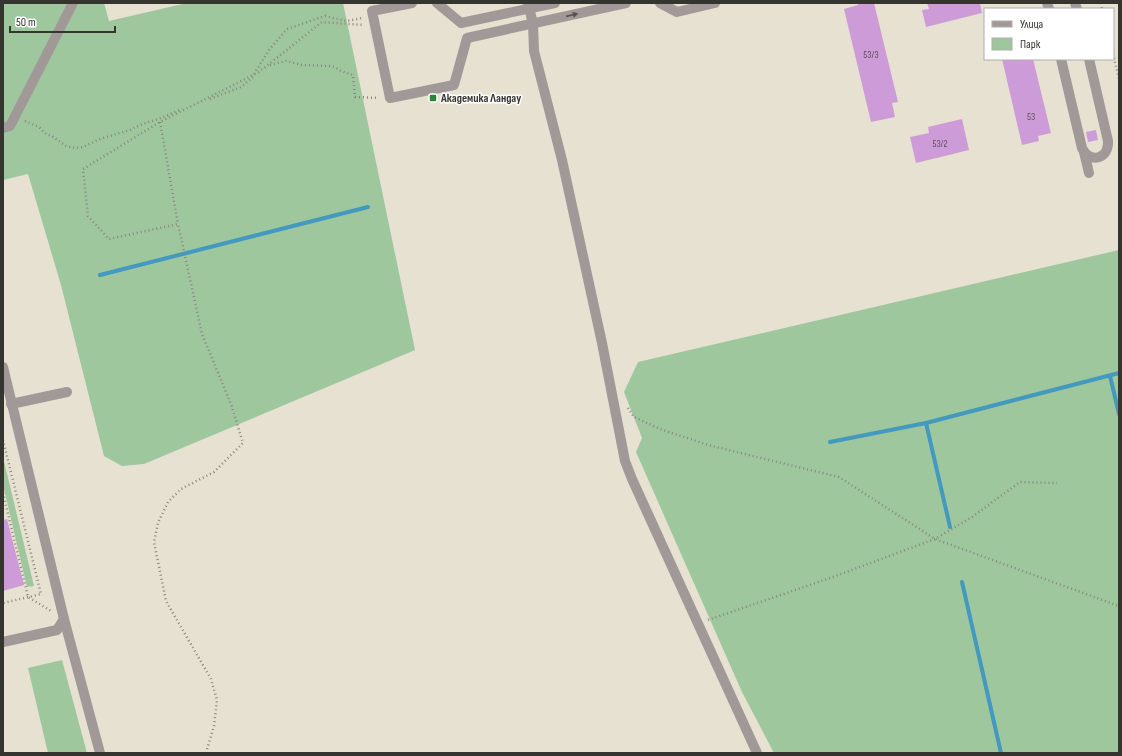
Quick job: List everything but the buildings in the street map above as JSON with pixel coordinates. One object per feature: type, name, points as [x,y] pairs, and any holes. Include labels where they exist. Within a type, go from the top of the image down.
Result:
[{"type":"street","points":[[6,127],[73,3]]},
{"type":"street","points":[[412,3],[372,11],[390,98],[454,85],[467,38],[626,3]]},
{"type":"street","points":[[437,3],[461,23],[529,6],[555,3]]},
{"type":"street","points":[[660,3],[677,12],[715,3]]},
{"type":"street","points":[[529,6],[533,24],[534,51],[565,175],[600,335],[625,461],[757,753]]},
{"type":"street","points":[[1061,60],[1089,173]]},
{"type":"street","points":[[1084,152],[1093,158],[1098,157],[1107,151],[1108,146],[1089,60]]},
{"type":"street","points":[[3,367],[8,398],[64,619],[100,753]]},
{"type":"street","points":[[8,398],[67,392]]},
{"type":"street","points":[[3,642],[57,630],[64,619]]},
{"type":"path","points":[[252,76],[269,50],[287,29],[325,16],[347,21],[366,18]]},
{"type":"path","points":[[178,224],[109,239],[88,216],[83,169],[160,122],[259,72],[322,22],[375,25]]},
{"type":"path","points":[[1114,58],[1119,79]]},
{"type":"path","points":[[6,127],[22,121],[28,122],[39,127],[46,134],[52,136],[66,146],[75,148],[83,147],[100,139],[130,130],[241,87],[268,65],[286,61],[302,65],[329,66],[353,75],[355,97],[390,98]]},
{"type":"path","points":[[160,122],[178,224],[202,334],[231,404],[243,443],[214,472],[181,489],[168,502],[158,523],[154,542],[166,601],[211,679],[217,700],[214,726],[206,753]]},
{"type":"path","points":[[624,403],[634,417],[660,429],[708,445],[839,477],[935,540],[1119,606]]},
{"type":"path","points":[[3,440],[41,594],[3,603]]},
{"type":"path","points":[[698,623],[833,577],[935,540],[972,517],[1020,482],[1057,483]]},
{"type":"path","points":[[3,493],[28,597],[64,619]]},
{"type":"green space","points":[[3,3],[104,3],[109,21],[187,3],[343,3],[415,350],[144,464],[122,466],[104,456],[61,285],[28,174],[3,180]]},
{"type":"green space","points":[[1119,250],[1119,753],[774,753],[742,692],[636,452],[642,438],[624,392],[638,362]]},
{"type":"green space","points":[[3,457],[34,586],[27,587],[3,485]]},
{"type":"green space","points":[[62,660],[87,753],[48,753],[28,668]]},
{"type":"waterway","points":[[100,275],[368,207]]},
{"type":"waterway","points":[[830,442],[926,423],[1119,373]]},
{"type":"waterway","points":[[1110,376],[1119,414]]},
{"type":"waterway","points":[[926,423],[950,527]]},
{"type":"waterway","points":[[962,582],[1001,753]]},
{"type":"place","name":"Академика Ландау","points":[[433,98]]}]
